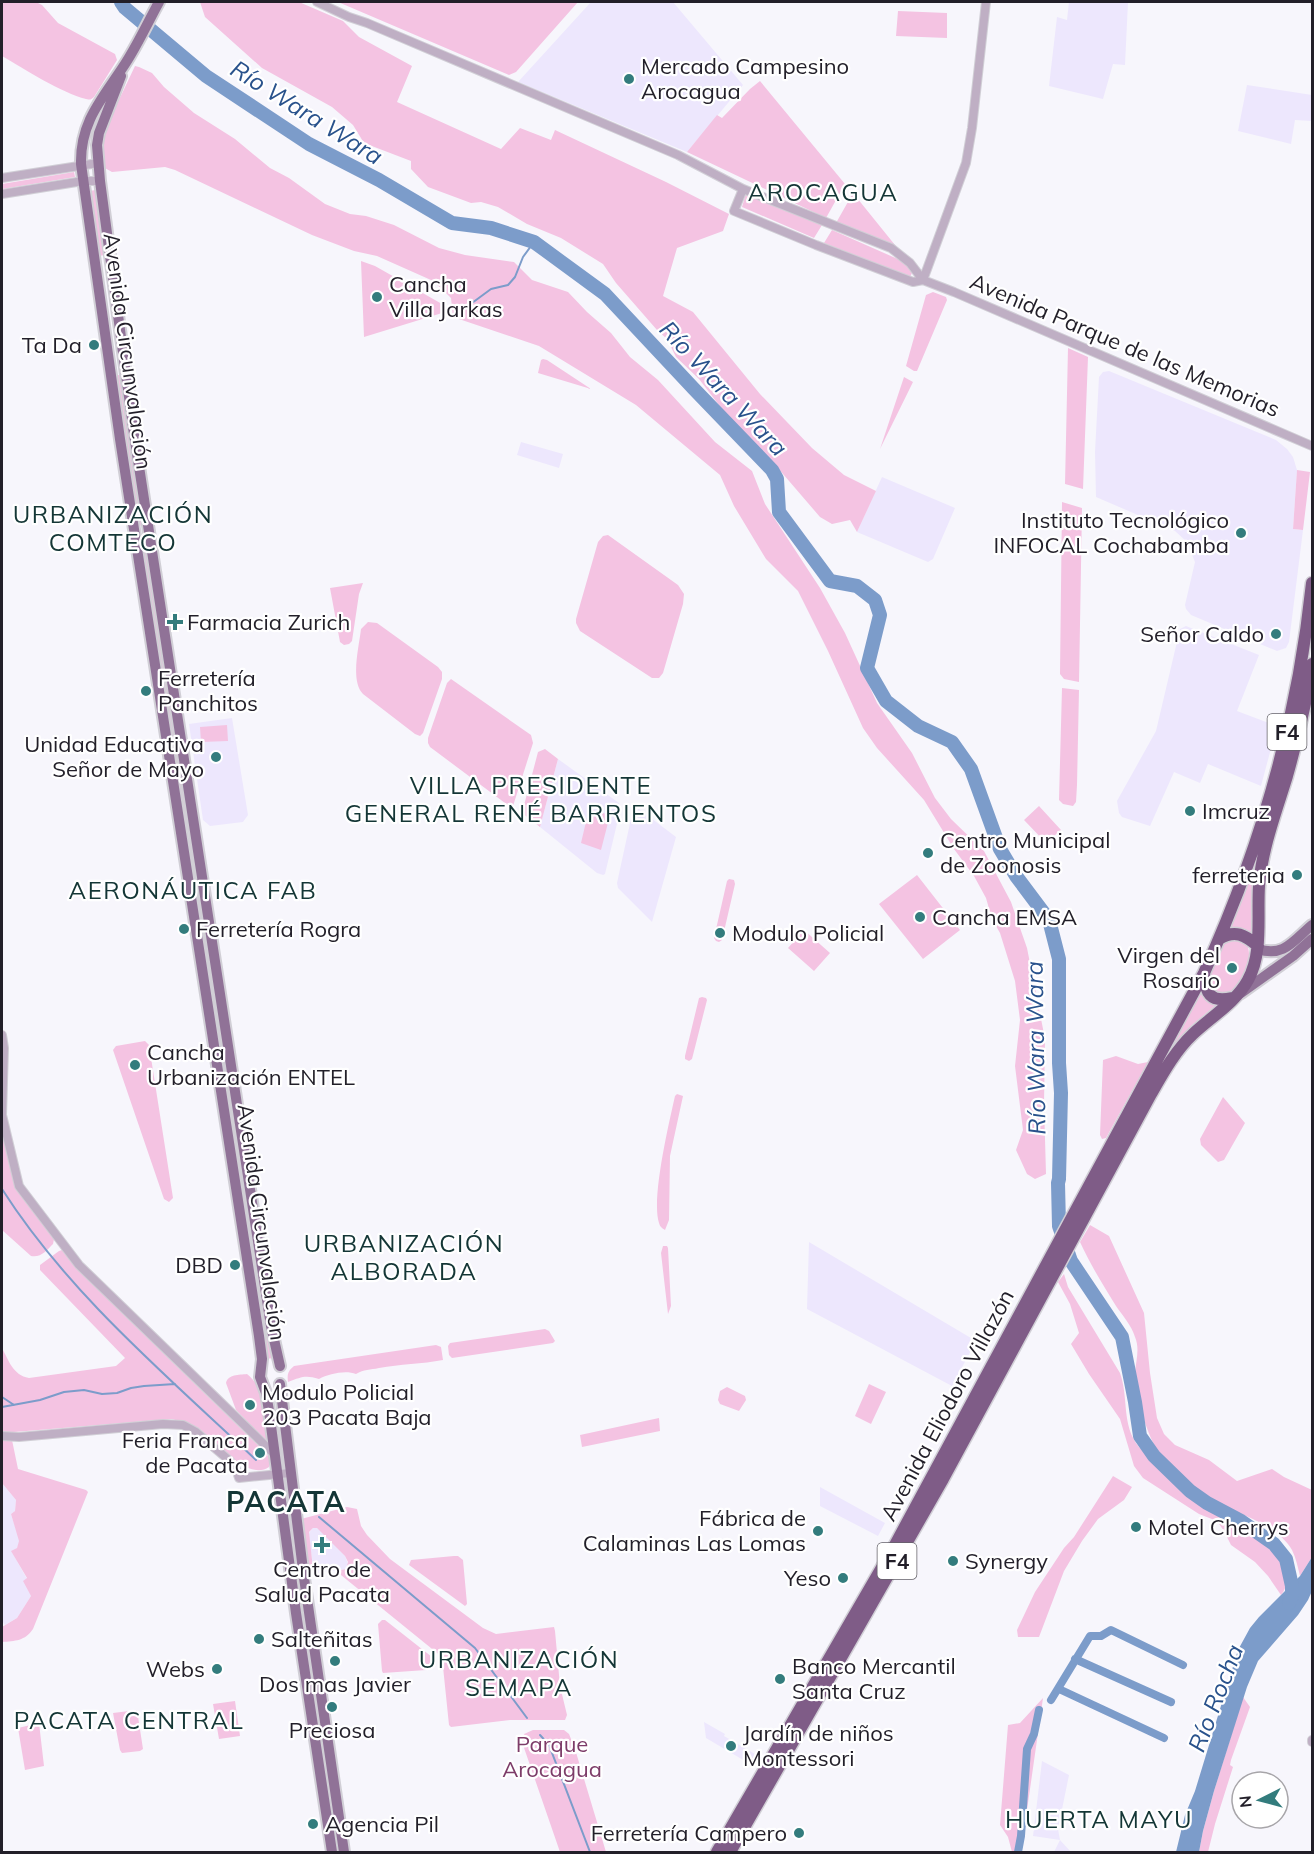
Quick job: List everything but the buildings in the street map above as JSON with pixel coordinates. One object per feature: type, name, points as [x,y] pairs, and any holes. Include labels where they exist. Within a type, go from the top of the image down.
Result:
[{"type":"highway","name":"F4","points":[[1203,973],[1244,876],[1281,756],[1301,664],[1312,583]]},
{"type":"highway","name":"F4","points":[[1234,997],[1249,979],[1258,947],[1259,892],[1263,851],[1288,772],[1312,664]]},
{"type":"highway","points":[[1219,939],[1231,933],[1240,934],[1258,947]]},
{"type":"highway","points":[[1203,973],[1204,985],[1212,997],[1219,1000],[1234,997]]},
{"type":"highway","name":"Avenida Eliodoro Villazón","points":[[730,1852],[938,1489],[1058,1266],[1075,1224],[1203,973]]},
{"type":"highway","name":"Avenida Eliodoro Villazón","points":[[717,1852],[895,1545],[1053,1253],[1075,1224],[1173,1057],[1191,1036],[1234,997]]},
{"type":"main road","name":"Avenida Circunvalación","points":[[159,2],[127,62],[99,133],[98,163],[143,498],[280,1366]]},
{"type":"main road","name":"Avenida Circunvalación","points":[[127,62],[87,122],[81,148],[81,164],[120,440],[260,1336],[262,1368]]},
{"type":"main road","points":[[1258,947],[1273,953],[1289,952],[1312,925]]},
{"type":"main road","points":[[1234,997],[1289,952],[1312,939]]},
{"type":"main road","points":[[332,1852],[298,1625],[270,1411],[260,1377],[262,1368],[269,1363],[280,1366],[284,1375],[280,1384],[290,1473],[344,1852]]},
{"type":"main road","points":[[263,1384],[271,1387],[280,1384]]},
{"type":"street","points":[[317,2],[678,155],[742,189],[891,248],[910,263],[923,280]]},
{"type":"street","points":[[923,280],[966,163],[986,2]]},
{"type":"street","points":[[2,178],[98,163]]},
{"type":"street","points":[[2,194],[83,181],[100,181]]},
{"type":"street","points":[[742,189],[735,211],[913,282],[923,280]]},
{"type":"street","name":"Avenida Parque de las Memorias","points":[[923,280],[1092,350],[1312,446]]},
{"type":"street","points":[[2,1035],[4,1048],[2,1115],[19,1186],[79,1265],[275,1455]]},
{"type":"street","points":[[2,1436],[19,1437],[163,1424],[183,1425],[214,1445],[236,1468],[238,1478],[290,1473]]},
{"type":"shaded area","name":"Mercado Campesino Arocagua","points":[[591,2],[673,2],[743,85],[687,152],[518,82]]},
{"type":"shaded area","points":[[1069,2],[1128,2],[1125,65],[1113,64],[1103,99],[1049,86],[1057,17],[1067,20]]},
{"type":"shaded area","points":[[1247,85],[1312,95],[1312,121],[1295,120],[1291,144],[1238,131]]},
{"type":"shaded area","points":[[1109,371],[1276,440],[1293,457],[1297,470],[1293,529],[1303,530],[1289,642],[1286,648],[1277,651],[1191,615],[1185,605],[1195,562],[1187,542],[1175,531],[1096,497],[1095,452],[1099,377],[1103,372]]},
{"type":"shaded area","points":[[521,442],[563,454],[559,468],[517,455]]},
{"type":"shaded area","points":[[882,477],[955,508],[933,559],[928,562],[857,532]]},
{"type":"shaded area","points":[[1186,626],[1259,655],[1237,711],[1277,726],[1261,786],[1208,764],[1200,783],[1174,772],[1150,826],[1122,817],[1117,801],[1156,731],[1180,629]]},
{"type":"shaded area","name":"Unidad Educativa Señor de Mayo","points":[[232,718],[248,815],[243,822],[210,826],[203,820],[189,724]]},
{"type":"shaded area","points":[[558,759],[619,803],[621,807],[603,875],[597,873],[540,827]]},
{"type":"shaded area","points":[[639,809],[676,837],[652,922],[618,888],[617,883],[632,814]]},
{"type":"shaded area","points":[[809,1242],[976,1341],[952,1386],[807,1309]]},
{"type":"shaded area","points":[[2,1483],[16,1500],[15,1511],[11,1514],[20,1541],[12,1552],[27,1579],[24,1581],[31,1596],[17,1618],[5,1625],[2,1621]]},
{"type":"shaded area","points":[[820,1487],[885,1523],[878,1536],[820,1506]]},
{"type":"shaded area","name":"Centro de Salud Pacata","points":[[313,1528],[321,1530],[345,1556],[348,1564],[346,1569],[317,1573],[314,1571],[308,1534]]},
{"type":"shaded area","name":"Jardín de niños Montessori","points":[[704,1722],[755,1754],[750,1764],[706,1738]]},
{"type":"shaded area","points":[[1042,1761],[1069,1775],[1058,1829],[1060,1840],[1033,1836]]},
{"type":"shaded area","points":[[1060,1840],[1071,1852],[1054,1852]]},
{"type":"green space","points":[[2,2],[36,2],[42,5],[58,23],[115,54],[117,60],[94,97],[90,100],[66,92],[2,56]]},
{"type":"green space","points":[[200,2],[299,2],[343,21],[359,37],[412,66],[397,102],[501,149],[520,128],[551,140],[555,130],[729,214],[723,231],[677,248],[663,296],[693,312],[760,394],[812,448],[844,475],[876,491],[857,532],[850,520],[832,524],[820,517],[771,460],[745,439],[699,379],[676,357],[667,339],[616,283],[603,264],[561,238],[527,224],[498,207],[481,202],[471,203],[428,187],[411,169],[411,161],[364,143],[353,125],[332,107],[262,68],[205,17]]},
{"type":"green space","points":[[338,2],[578,2],[516,72],[509,75]]},
{"type":"green space","points":[[898,11],[947,13],[947,38],[896,36]]},
{"type":"green space","points":[[135,66],[152,73],[164,87],[194,113],[235,139],[270,168],[289,178],[325,204],[350,214],[366,216],[394,225],[439,248],[465,255],[514,262],[532,280],[568,292],[611,333],[630,357],[658,380],[715,442],[752,471],[765,504],[820,588],[845,633],[877,703],[912,753],[935,798],[951,819],[984,851],[1011,902],[1027,948],[1045,1039],[1046,1174],[1035,1179],[1027,1174],[1016,1150],[1023,1130],[1015,1066],[1020,1020],[1015,981],[986,898],[924,800],[877,748],[863,728],[798,591],[766,559],[734,506],[720,475],[636,405],[539,346],[453,317],[451,298],[431,280],[377,256],[354,251],[312,235],[175,170],[165,167],[112,172],[103,167],[103,139],[107,125]]},
{"type":"green space","points":[[760,81],[845,184],[826,218],[687,152],[717,115],[722,118]]},
{"type":"green space","points":[[74,172],[75,177],[2,189],[2,184]]},
{"type":"green space","points":[[96,190],[105,255],[99,256],[89,191]]},
{"type":"green space","points":[[746,193],[822,225],[814,238],[742,207]]},
{"type":"green space","points":[[853,193],[899,250],[836,223]]},
{"type":"green space","points":[[832,230],[909,264],[914,269],[910,277],[824,243]]},
{"type":"green space","points":[[361,261],[375,266],[442,304],[444,309],[442,313],[364,337]]},
{"type":"green space","points":[[933,292],[946,297],[947,300],[917,371],[914,371],[906,366],[926,295]]},
{"type":"green space","points":[[1068,348],[1088,357],[1083,489],[1065,484]]},
{"type":"green space","points":[[543,359],[547,360],[591,389],[538,373]]},
{"type":"green space","points":[[116,375],[121,375],[143,525],[138,526]]},
{"type":"green space","points":[[904,377],[913,382],[880,449]]},
{"type":"green space","points":[[1297,470],[1310,472],[1303,530],[1293,529]]},
{"type":"green space","points":[[1062,502],[1082,508],[1079,682],[1064,679],[1060,674]]},
{"type":"green space","points":[[608,535],[678,585],[684,594],[663,673],[659,678],[652,678],[580,631],[576,623],[598,542],[603,536]]},
{"type":"green space","points":[[145,536],[166,671],[161,672],[139,537]]},
{"type":"green space","points":[[363,583],[359,594],[352,641],[344,645],[340,642],[330,588]]},
{"type":"green space","points":[[368,622],[377,623],[442,672],[442,679],[420,736],[363,694],[359,688],[356,672],[357,654],[361,629]]},
{"type":"green space","points":[[451,679],[531,735],[533,743],[513,806],[509,806],[430,747],[428,743],[447,683]]},
{"type":"green space","points":[[168,683],[190,829],[184,830],[162,684]]},
{"type":"green space","points":[[1062,688],[1079,690],[1077,785],[1076,802],[1073,806],[1063,804],[1059,800]]},
{"type":"green space","points":[[227,725],[228,741],[201,742],[200,727]]},
{"type":"green space","points":[[545,749],[558,759],[540,827],[522,813],[538,752]]},
{"type":"green space","points":[[1039,806],[1061,830],[1046,843],[1024,820]]},
{"type":"green space","points":[[589,809],[610,815],[601,850],[581,843]]},
{"type":"green space","points":[[187,841],[192,841],[220,1021],[215,1022]]},
{"type":"green space","points":[[1251,870],[1254,871],[1253,937],[1241,929],[1231,928]]},
{"type":"green space","name":"Cancha EMSA","points":[[917,875],[960,930],[923,959],[879,904]]},
{"type":"green space","points":[[729,879],[734,880],[735,884],[722,940],[719,942],[714,938]]},
{"type":"green space","points":[[804,930],[830,953],[814,971],[788,948]]},
{"type":"green space","points":[[1234,937],[1247,944],[1249,958],[1242,980],[1227,996],[1213,992],[1208,978],[1223,945]]},
{"type":"green space","points":[[1200,990],[1208,1001],[1216,1005],[1183,1035],[1156,1073]]},
{"type":"green space","points":[[699,998],[707,1000],[692,1059],[689,1061],[685,1059],[685,1056]]},
{"type":"green space","points":[[145,1041],[149,1045],[173,1198],[169,1202],[164,1199],[113,1050],[116,1046]]},
{"type":"green space","points":[[1116,1056],[1138,1064],[1148,1062],[1106,1138],[1102,1139],[1100,1135],[1103,1060]]},
{"type":"green space","points":[[677,1094],[683,1096],[670,1156],[669,1220],[665,1230],[659,1223],[657,1197],[665,1142]]},
{"type":"green space","points":[[1223,1097],[1245,1123],[1224,1160],[1218,1162],[1201,1145],[1200,1139]]},
{"type":"green space","points":[[2,1132],[17,1190],[54,1239],[53,1244],[38,1256],[31,1256],[2,1230]]},
{"type":"green space","points":[[244,1199],[249,1199],[274,1358],[265,1359],[266,1345]]},
{"type":"green space","points":[[1090,1225],[1109,1236],[1144,1313],[1157,1418],[1164,1434],[1175,1445],[1209,1460],[1237,1481],[1272,1469],[1312,1490],[1312,1557],[1300,1576],[1292,1550],[1286,1541],[1268,1527],[1211,1499],[1168,1466],[1156,1448],[1137,1395],[1135,1373],[1137,1346],[1134,1333],[1080,1242]]},
{"type":"green space","points":[[663,1246],[668,1248],[671,1306],[668,1314],[661,1253]]},
{"type":"green space","points":[[62,1250],[76,1268],[266,1453],[270,1459],[269,1467],[260,1470],[251,1469],[232,1458],[198,1428],[171,1419],[2,1433],[2,1348],[15,1371],[29,1378],[116,1366],[125,1358],[40,1270],[40,1265]]},
{"type":"green space","points":[[1064,1274],[1068,1287],[1120,1373],[1127,1421],[1133,1439],[1162,1471],[1179,1485],[1216,1512],[1263,1539],[1273,1548],[1286,1573],[1286,1586],[1281,1595],[1255,1562],[1231,1545],[1217,1521],[1199,1514],[1143,1478],[1134,1466],[1120,1419],[1071,1344],[1079,1333],[1070,1304],[1058,1282]]},
{"type":"green space","points":[[545,1329],[555,1341],[553,1343],[452,1358],[449,1355],[450,1343]]},
{"type":"green space","points":[[436,1345],[441,1347],[443,1360],[364,1370],[356,1374],[337,1373],[319,1379],[304,1377],[288,1382],[288,1373],[294,1366]]},
{"type":"green space","points":[[247,1374],[254,1380],[262,1396],[268,1440],[266,1441],[236,1410],[226,1383],[231,1376]]},
{"type":"green space","points":[[869,1384],[886,1392],[871,1424],[855,1416]]},
{"type":"green space","points":[[727,1387],[745,1396],[746,1400],[739,1411],[720,1404],[718,1400],[720,1391]]},
{"type":"green space","points":[[659,1418],[660,1431],[582,1447],[580,1435]]},
{"type":"green space","points":[[2,1440],[12,1440],[18,1469],[88,1492],[33,1629],[23,1638],[2,1642],[2,1627],[17,1618],[31,1596],[23,1581],[27,1578],[11,1551],[17,1548],[19,1541],[11,1514],[15,1511],[16,1500],[2,1483]]},
{"type":"green space","points":[[1113,1476],[1132,1487],[1124,1500],[1098,1519],[1082,1541],[1064,1571],[1039,1637],[1018,1637],[1017,1630],[1035,1592]]},
{"type":"green space","name":"Parque Arocagua","points":[[347,1507],[357,1509],[361,1526],[390,1559],[483,1628],[496,1634],[554,1627],[560,1686],[567,1715],[565,1720],[510,1720],[451,1727],[442,1657],[336,1571],[346,1569],[348,1562],[345,1556],[317,1528],[309,1532],[313,1569],[306,1570],[301,1519]]},
{"type":"green space","points":[[458,1556],[463,1560],[467,1604],[465,1606],[409,1565],[411,1560]]},
{"type":"green space","points":[[382,1620],[432,1657],[433,1663],[430,1668],[383,1673],[378,1624]]},
{"type":"green space","points":[[1243,1697],[1250,1707],[1231,1760],[1230,1765],[1233,1767],[1230,1770],[1208,1852],[1199,1852],[1214,1791]]},
{"type":"green space","points":[[1043,1698],[1021,1852],[1012,1852],[1008,1837],[1000,1825],[1008,1725],[1020,1723]]},
{"type":"green space","points":[[235,1701],[240,1736],[219,1739],[213,1704]]},
{"type":"green space","points":[[137,1710],[143,1749],[122,1753],[113,1713]]},
{"type":"green space","points":[[39,1723],[44,1766],[25,1770],[18,1728]]},
{"type":"green space","name":"Parque Arocagua","points":[[533,1730],[564,1730],[569,1734],[606,1852],[560,1852],[522,1742],[524,1734]]},
{"type":"water","name":"Río Rocha","points":[[1312,1557],[1312,1591],[1308,1600],[1258,1661],[1247,1687],[1214,1791],[1199,1852],[1176,1852],[1185,1815],[1195,1791],[1238,1650],[1250,1628],[1300,1576]]},
{"type":"waterway","name":"Río Wara Wara","points":[[121,2],[125,8],[206,76],[309,144],[379,180],[452,223],[491,228],[534,242],[605,294],[772,470],[777,479],[779,512],[830,581],[857,586],[875,600],[880,615],[867,668],[886,701],[918,726],[952,742],[971,769],[1000,849],[1016,876],[1049,920],[1059,959],[1061,1093],[1059,1226],[1071,1261],[1122,1337],[1140,1436],[1154,1456],[1190,1491],[1241,1521],[1274,1544],[1286,1559],[1292,1586],[1289,1603]]},
{"type":"waterway","points":[[453,317],[491,289],[508,285],[515,277],[523,257],[534,242]]},
{"type":"waterway","points":[[2,1189],[57,1264],[88,1298],[154,1365],[256,1460]]},
{"type":"waterway","points":[[2,1407],[40,1400],[64,1392],[84,1390],[102,1394],[117,1393],[131,1388],[175,1384]]},
{"type":"waterway","points":[[2,1397],[14,1405]]},
{"type":"waterway","points":[[319,1517],[475,1648],[527,1718]]},
{"type":"waterway","points":[[1051,1700],[1090,1636],[1101,1636],[1111,1630],[1183,1665]]},
{"type":"waterway","points":[[1075,1659],[1171,1702]]},
{"type":"waterway","points":[[1059,1689],[1164,1738]]},
{"type":"waterway","points":[[1018,1852],[1027,1749],[1034,1734],[1039,1710]]},
{"type":"waterway","points":[[540,1735],[549,1745],[590,1852]]},
{"type":"place","name":"Mercado Campesino Arocagua","points":[[629,79]]},
{"type":"place","name":"Cancha Villa Jarkas","points":[[377,297]]},
{"type":"place","name":"Ta Da","points":[[94,345]]},
{"type":"place","name":"Instituto Tecnológico INFOCAL Cochabamba","points":[[1241,533]]},
{"type":"place","name":"Farmacia Zurich","points":[[175,622]]},
{"type":"place","name":"Señor Caldo","points":[[1276,634]]},
{"type":"place","name":"Ferretería Panchitos","points":[[146,691]]},
{"type":"place","name":"Unidad Educativa Señor de Mayo","points":[[216,757]]},
{"type":"place","name":"Imcruz","points":[[1190,811]]},
{"type":"place","name":"Centro Municipal de Zoonosis","points":[[928,853]]},
{"type":"place","name":"ferreteria","points":[[1297,875]]},
{"type":"place","name":"Cancha EMSA","points":[[920,917]]},
{"type":"place","name":"Ferretería Rogra","points":[[184,929]]},
{"type":"place","name":"Modulo Policial","points":[[720,933]]},
{"type":"place","name":"Virgen del Rosario","points":[[1232,968]]},
{"type":"place","name":"Cancha Urbanización ENTEL","points":[[135,1065]]},
{"type":"place","name":"DBD","points":[[235,1265]]},
{"type":"place","name":"Modulo Policial 203 Pacata Baja","points":[[250,1405]]},
{"type":"place","name":"Feria Franca de Pacata","points":[[260,1453]]},
{"type":"place","name":"Motel Cherrys","points":[[1136,1527]]},
{"type":"place","name":"Fábrica de Calaminas Las Lomas","points":[[818,1531]]},
{"type":"place","name":"Centro de Salud Pacata","points":[[322,1545]]},
{"type":"place","name":"Synergy","points":[[953,1561]]},
{"type":"place","name":"Yeso","points":[[843,1578]]},
{"type":"place","name":"Salteñitas","points":[[259,1639]]},
{"type":"place","name":"Dos mas Javier","points":[[335,1661]]},
{"type":"place","name":"Webs","points":[[217,1669]]},
{"type":"place","name":"Banco Mercantil Santa Cruz","points":[[780,1679]]},
{"type":"place","name":"Preciosa","points":[[332,1707]]},
{"type":"place","name":"Jardín de niños Montessori","points":[[731,1746]]},
{"type":"place","name":"Agencia Pil","points":[[313,1824]]},
{"type":"place","name":"Ferretería Campero","points":[[799,1833]]},
{"type":"district","name":"AROCAGUA","points":[[823,192]]},
{"type":"district","name":"URBANIZACIÓN COMTECO","points":[[113,528]]},
{"type":"district","name":"VILLA PRESIDENTE GENERAL RENÉ BARRIENTOS","points":[[531,799]]},
{"type":"district","name":"AERONÁUTICA FAB","points":[[193,890]]},
{"type":"district","name":"URBANIZACIÓN ALBORADA","points":[[404,1257]]},
{"type":"district","name":"PACATA","points":[[286,1501]]},
{"type":"district","name":"URBANIZACIÓN SEMAPA","points":[[519,1673]]},
{"type":"district","name":"PACATA CENTRAL","points":[[129,1720]]},
{"type":"district","name":"HUERTA MAYU","points":[[1099,1819]]}]
